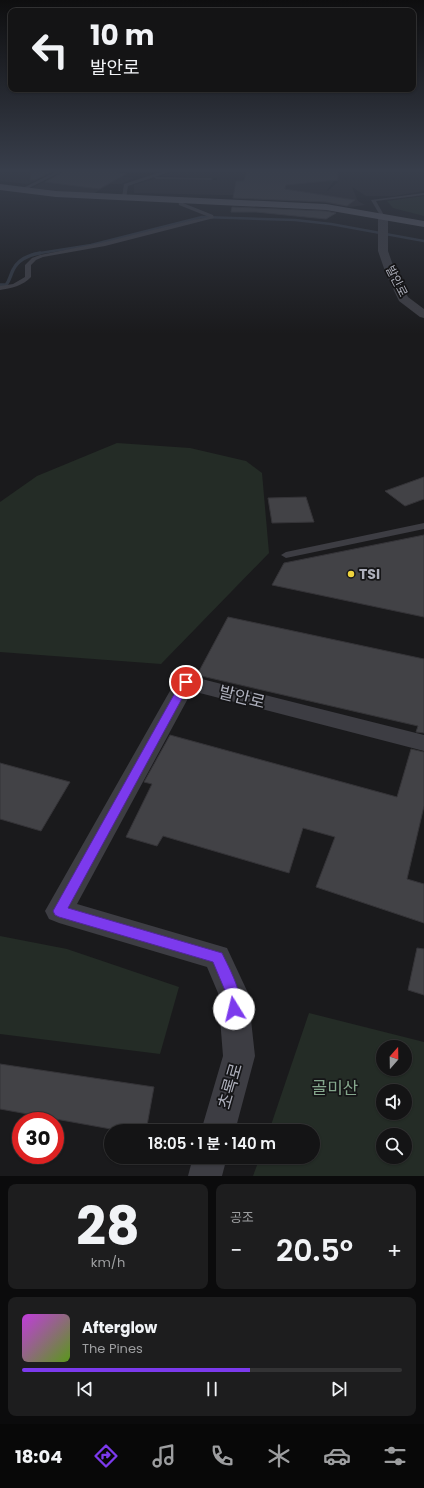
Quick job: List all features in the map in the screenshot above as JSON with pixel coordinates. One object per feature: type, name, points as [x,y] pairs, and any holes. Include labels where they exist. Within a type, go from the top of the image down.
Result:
[{"type":"street","name":"발안로","points":[[383,224],[383,251],[391,274],[403,299],[424,314]]},
{"type":"street","name":"발안로","points":[[233,993],[217,957],[59,911],[186,682],[424,743]]},
{"type":"street","name":"초록로","points":[[220,1124],[239,1056],[233,993]]},
{"type":"street","points":[[205,1176],[208,1164]]},
{"type":"lane","points":[[0,288],[24,281],[28,277],[28,265],[34,259],[42,256],[105,244],[182,224]]},
{"type":"lane","points":[[286,555],[424,526]]},
{"type":"green space","points":[[117,443],[190,448],[246,461],[262,473],[269,553],[161,664],[0,652],[0,502],[37,476]]},
{"type":"green space","points":[[0,936],[67,949],[179,987],[160,1054],[0,1034]]},
{"type":"green space","name":"골미산","points":[[309,1013],[424,1042],[424,1176],[253,1176],[257,1164],[320,1164],[320,1124],[271,1124]]},
{"type":"building","points":[[424,477],[424,499],[405,506],[385,491]]},
{"type":"building","points":[[306,497],[314,522],[272,523],[268,498]]},
{"type":"building","name":"TSI","points":[[424,535],[424,617],[272,585],[284,563]]},
{"type":"building","points":[[228,617],[424,659],[424,733],[416,732],[418,726],[197,675]]},
{"type":"building","points":[[170,735],[397,797],[411,749],[424,752],[424,806],[407,879],[424,884],[424,923],[316,887],[335,837],[303,828],[289,873],[163,836],[157,846],[126,837],[152,784],[144,782]]},
{"type":"building","points":[[0,763],[70,782],[41,831],[0,819]]},
{"type":"building","points":[[417,948],[424,949],[424,995],[408,990]]},
{"type":"building","points":[[0,1064],[154,1087],[147,1124],[104,1124],[104,1128],[64,1121],[64,1112],[17,1112],[0,1109]]},
{"type":"waterway","points":[[39,253],[91,245],[175,224]]},
{"type":"waterway","points":[[330,224],[424,241]]},
{"type":"waterway","points":[[0,285],[6,285],[15,266],[21,260],[28,256],[39,253]]},
{"type":"waterway","points":[[34,254],[39,253]]},
{"type":"place","name":"TSI","points":[[351,574]]},
{"type":"route","points":[[186,682],[59,911],[217,957],[233,993],[234,1009]]}]
